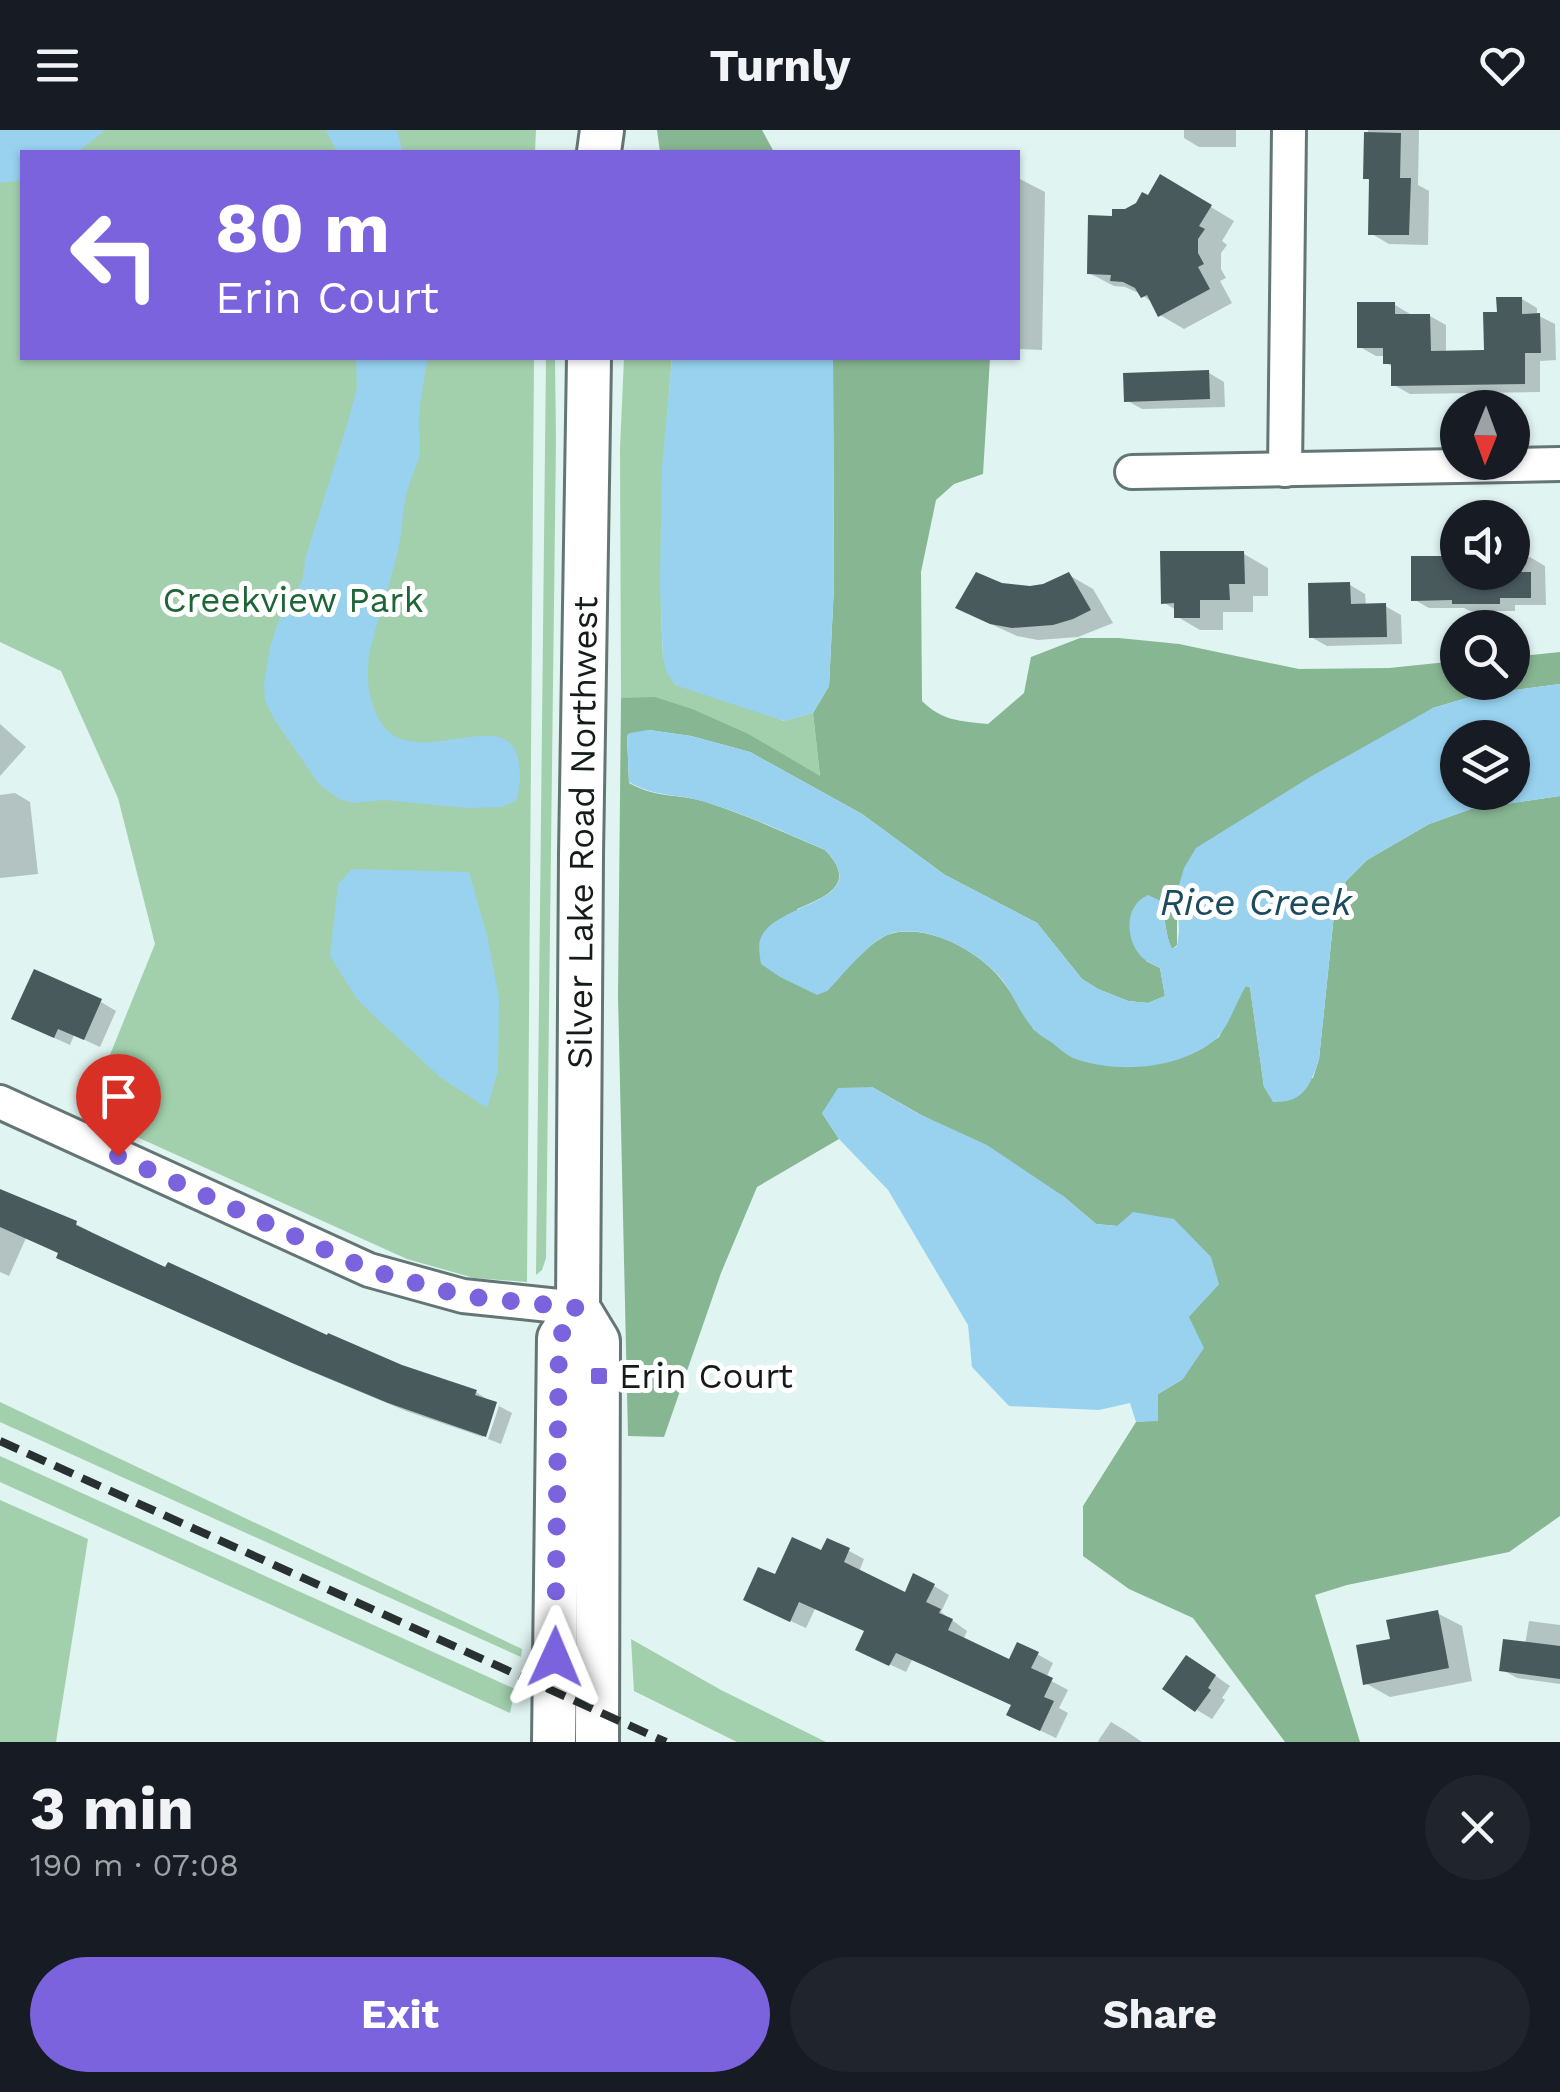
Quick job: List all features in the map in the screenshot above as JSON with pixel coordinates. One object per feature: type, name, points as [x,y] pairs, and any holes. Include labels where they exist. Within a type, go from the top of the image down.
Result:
[{"type":"main road","name":"Silver Lake Road Northwest","points":[[588,360],[578,1308],[598,1341],[596,1742]]},
{"type":"main road","name":"Silver Lake Road Northwest","points":[[554,1742],[559,1338],[578,1308]]},
{"type":"street","points":[[1285,470],[1289,130]]},
{"type":"street","points":[[1132,472],[1560,464]]},
{"type":"street","points":[[0,1102],[370,1270],[463,1296],[578,1308]]},
{"type":"green space","name":"Creekview Park","points":[[0,130],[536,130],[535,150],[20,150],[20,360],[534,360],[527,1282],[474,1278],[407,1259],[86,1114],[155,944],[118,798],[61,671],[0,642]]},
{"type":"green space","points":[[657,130],[762,130],[773,150],[660,150]]},
{"type":"green space","points":[[546,360],[555,360],[546,1258],[536,1275]]},
{"type":"green space","points":[[624,360],[672,360],[662,508],[663,658],[783,721],[813,713],[820,777],[747,733],[695,710],[621,698],[620,448]]},
{"type":"green space","points":[[833,360],[990,360],[983,474],[954,484],[936,500],[921,572],[922,701],[929,708],[960,721],[988,724],[1024,693],[1031,657],[1080,638],[1179,644],[1299,669],[1440,663],[1440,700],[1460,700],[1433,708],[1379,741],[1177,892],[1177,945],[1172,949],[1159,900],[1146,961],[1160,968],[1165,996],[1148,1003],[1128,1001],[1082,979],[1037,923],[945,875],[862,814],[750,752],[691,736],[649,730],[627,736],[629,783],[736,813],[825,850],[835,862],[839,880],[835,887],[797,909],[827,991],[882,938],[920,932],[950,941],[990,968],[1034,1030],[1165,1062],[1195,1052],[1219,1037],[1245,986],[1250,987],[1264,1087],[1313,1078],[1319,1059],[1335,905],[1346,881],[1367,860],[1429,824],[1468,810],[1530,810],[1530,800],[1560,796],[1560,1516],[1509,1552],[1315,1595],[1360,1742],[1285,1742],[1193,1618],[1129,1589],[1083,1556],[1083,1506],[1136,1422],[1157,1420],[1158,1394],[1183,1379],[1188,1317],[1219,1284],[1117,1226],[1096,1224],[1063,1196],[872,1087],[822,1113],[839,1139],[757,1187],[721,1273],[664,1437],[628,1436],[618,995],[621,698],[655,697],[695,710],[747,733],[820,776],[813,713],[829,686],[834,586]]},
{"type":"green space","points":[[1560,652],[1560,684],[1530,688],[1530,655]]},
{"type":"green space","points":[[0,1402],[522,1649],[521,1657],[0,1422]]},
{"type":"green space","points":[[0,1456],[515,1689],[510,1713],[0,1482]]},
{"type":"green space","points":[[0,1500],[88,1539],[56,1742],[0,1742]]},
{"type":"green space","points":[[631,1639],[721,1690],[826,1742],[737,1742],[634,1691]]},
{"type":"water","points":[[0,130],[105,130],[80,150],[20,150],[20,180],[0,183]]},
{"type":"water","points":[[326,130],[397,130],[402,150],[336,150]]},
{"type":"water","points":[[356,360],[428,360],[420,410],[419,457],[406,495],[398,550],[369,657],[372,703],[385,728],[404,740],[496,737],[511,744],[519,764],[519,787],[516,801],[502,807],[467,808],[384,800],[353,803],[339,799],[319,784],[265,700],[270,647],[278,623],[302,581],[306,556],[357,388]]},
{"type":"water","points":[[672,360],[833,360],[834,586],[829,686],[813,713],[784,721],[675,685],[667,673],[660,584],[662,467]]},
{"type":"water","name":"Rice Creek","points":[[1560,684],[1560,796],[1530,800],[1530,720],[1440,720],[1440,810],[1468,810],[1429,824],[1367,860],[1346,881],[1335,905],[1319,1059],[1304,1091],[1284,1102],[1273,1102],[1264,1087],[1250,988],[1246,986],[1220,1034],[1202,1049],[1167,1062],[1130,1067],[1093,1064],[1066,1054],[1035,1030],[989,966],[964,948],[934,935],[903,931],[881,938],[827,991],[817,995],[780,977],[761,964],[760,940],[769,927],[831,892],[839,881],[838,868],[825,850],[720,807],[648,791],[629,782],[630,733],[649,730],[691,736],[750,752],[862,814],[945,875],[1037,923],[1082,979],[1128,1001],[1148,1003],[1165,996],[1160,968],[1141,956],[1131,939],[1131,913],[1140,900],[1148,895],[1159,900],[1172,949],[1177,946],[1177,892],[1184,868],[1196,848],[1310,777],[1433,708],[1460,700],[1530,700],[1530,688]]},
{"type":"water","points":[[352,869],[469,872],[488,939],[499,999],[498,1071],[487,1108],[441,1078],[373,1015],[357,999],[330,956],[338,884]]},
{"type":"water","points":[[872,1087],[987,1145],[1063,1196],[1096,1224],[1117,1226],[1133,1212],[1174,1219],[1211,1257],[1219,1284],[1189,1317],[1204,1348],[1183,1379],[1158,1394],[1158,1421],[1136,1422],[1130,1403],[1099,1410],[1009,1406],[972,1367],[968,1325],[888,1190],[839,1139],[822,1113],[838,1088]]},
{"type":"building","points":[[1364,132],[1401,133],[1400,178],[1411,178],[1409,235],[1368,235],[1369,179],[1363,179]]},
{"type":"building","points":[[1160,174],[1212,205],[1199,226],[1205,229],[1198,239],[1198,253],[1204,264],[1198,267],[1210,289],[1158,317],[1147,295],[1141,298],[1135,288],[1110,281],[1111,275],[1087,274],[1088,215],[1112,216],[1112,209],[1125,209],[1136,203],[1142,192],[1148,195]]},
{"type":"building","points":[[1496,297],[1522,297],[1522,314],[1540,313],[1541,353],[1525,353],[1525,384],[1391,386],[1391,364],[1383,364],[1383,348],[1357,348],[1357,302],[1395,302],[1395,314],[1430,314],[1431,351],[1484,350],[1483,312],[1497,312]]},
{"type":"building","points":[[1209,370],[1210,399],[1124,402],[1123,373]]},
{"type":"building","points":[[1160,551],[1244,551],[1245,584],[1229,584],[1230,600],[1200,600],[1200,618],[1174,618],[1174,603],[1161,604]]},
{"type":"building","points":[[1411,556],[1440,556],[1440,590],[1530,590],[1531,572],[1531,598],[1500,598],[1500,604],[1411,601]]},
{"type":"building","points":[[976,572],[1002,583],[1030,586],[1069,572],[1091,610],[1053,625],[1012,628],[990,624],[955,608]]},
{"type":"building","points":[[1350,582],[1351,604],[1386,603],[1387,637],[1309,638],[1308,583]]},
{"type":"building","points":[[34,969],[102,999],[84,1040],[58,1029],[54,1038],[11,1019]]},
{"type":"building","points":[[0,1189],[77,1221],[76,1225],[165,1267],[168,1262],[327,1335],[477,1390],[475,1395],[497,1402],[486,1437],[388,1403],[56,1258],[58,1253],[0,1227]]},
{"type":"building","points":[[792,1537],[821,1550],[827,1538],[850,1548],[844,1562],[905,1592],[913,1573],[935,1584],[926,1602],[953,1619],[948,1630],[1009,1659],[1017,1642],[1039,1652],[1031,1668],[1053,1678],[1044,1697],[1054,1701],[1040,1731],[1006,1715],[1011,1705],[896,1653],[889,1666],[855,1650],[864,1631],[799,1602],[790,1622],[743,1600],[758,1567],[775,1574]]},
{"type":"building","points":[[1438,1610],[1449,1668],[1363,1685],[1356,1645],[1390,1639],[1386,1620]]},
{"type":"building","points":[[1503,1639],[1560,1646],[1560,1679],[1499,1671]]},
{"type":"building","points":[[1186,1655],[1216,1675],[1208,1688],[1211,1690],[1195,1712],[1162,1689]]},
{"type":"railway","points":[[0,1441],[666,1742]]},
{"type":"place","name":"Erin Court","points":[[599,1376]]},
{"type":"route","points":[[118,1156],[370,1270],[463,1296],[578,1308],[559,1338],[555,1657]]}]
